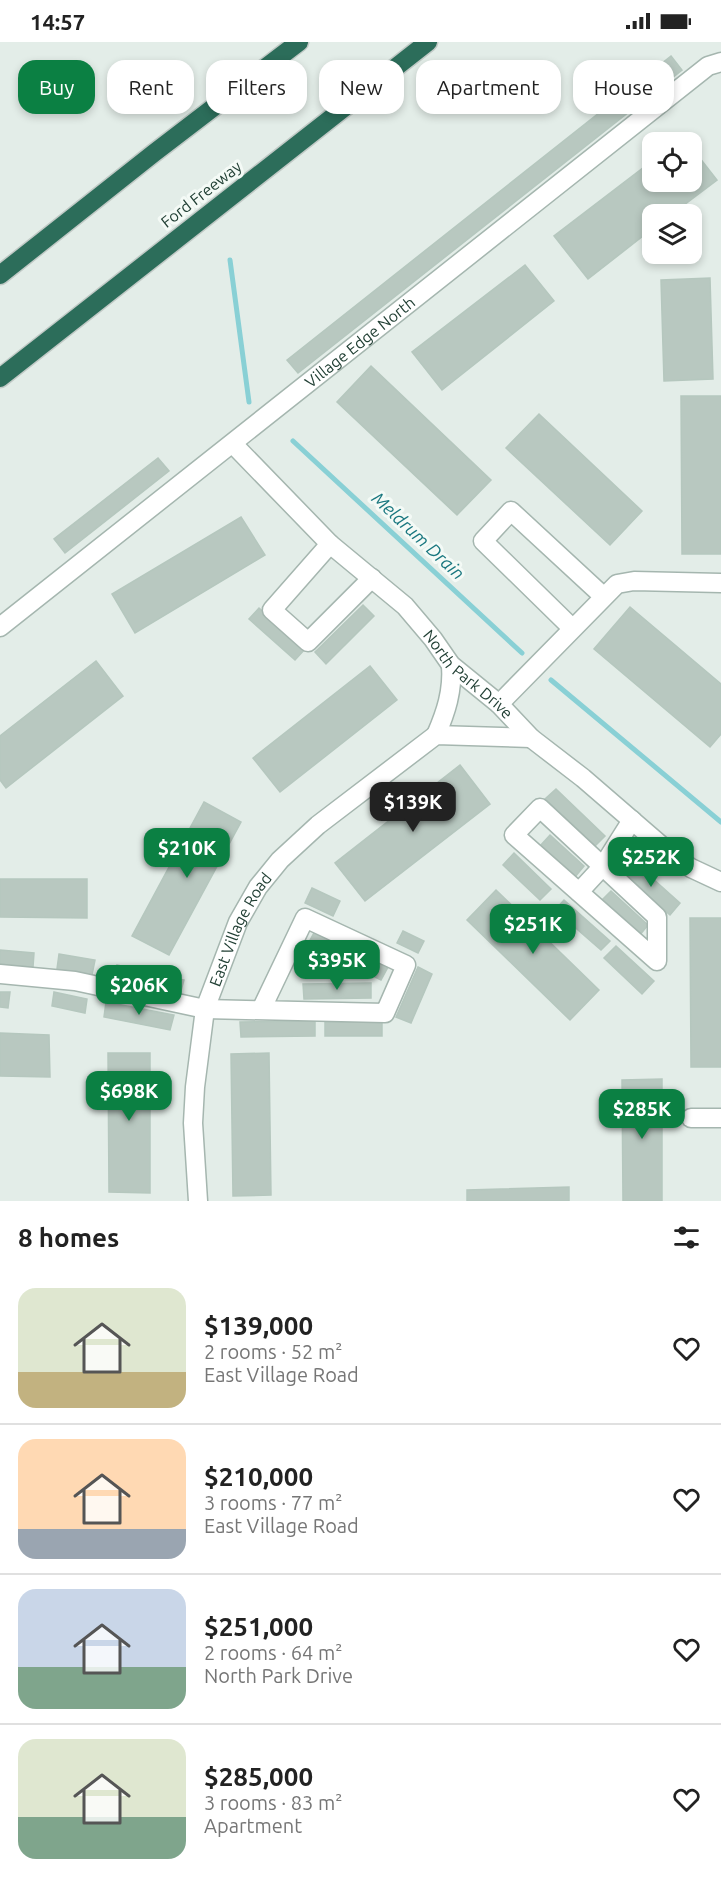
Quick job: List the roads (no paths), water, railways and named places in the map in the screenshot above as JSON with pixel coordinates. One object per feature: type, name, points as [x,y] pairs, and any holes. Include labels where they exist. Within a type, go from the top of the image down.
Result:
[{"type":"highway","points":[[0,275],[299,42]]},
{"type":"highway","name":"Ford Freeway","points":[[0,378],[428,42]]},
{"type":"street","name":"Village Edge North","points":[[0,627],[708,66],[721,62]]},
{"type":"street","name":"North Park Drive","points":[[233,444],[330,544],[405,606],[451,665],[499,704],[531,738],[584,778],[691,868],[721,882]]},
{"type":"street","points":[[572,628],[483,540],[504,518],[512,511],[603,596]]},
{"type":"street","points":[[330,544],[272,610],[308,642],[372,578]]},
{"type":"street","points":[[499,704],[617,584],[634,581],[721,583]]},
{"type":"street","points":[[451,665],[452,682],[447,709],[436,735],[531,738]]},
{"type":"street","name":"East Village Road","points":[[198,1201],[193,1123],[196,1076],[205,1009],[238,922],[258,887],[280,860],[318,825],[436,735]]},
{"type":"street","points":[[540,808],[603,866],[657,917],[657,961],[514,835],[540,808]]},
{"type":"street","points":[[579,892],[603,866],[632,820]]},
{"type":"street","points":[[0,974],[75,981],[205,1009],[385,1013],[406,965],[305,918],[261,1010]]},
{"type":"street","points":[[691,1118],[721,1118]]},
{"type":"waterway","name":"Meldrum Drain","points":[[230,260],[249,402]]},
{"type":"waterway","name":"Meldrum Drain","points":[[293,441],[522,653]]},
{"type":"waterway","name":"Meldrum Drain","points":[[551,680],[721,822]]}]
